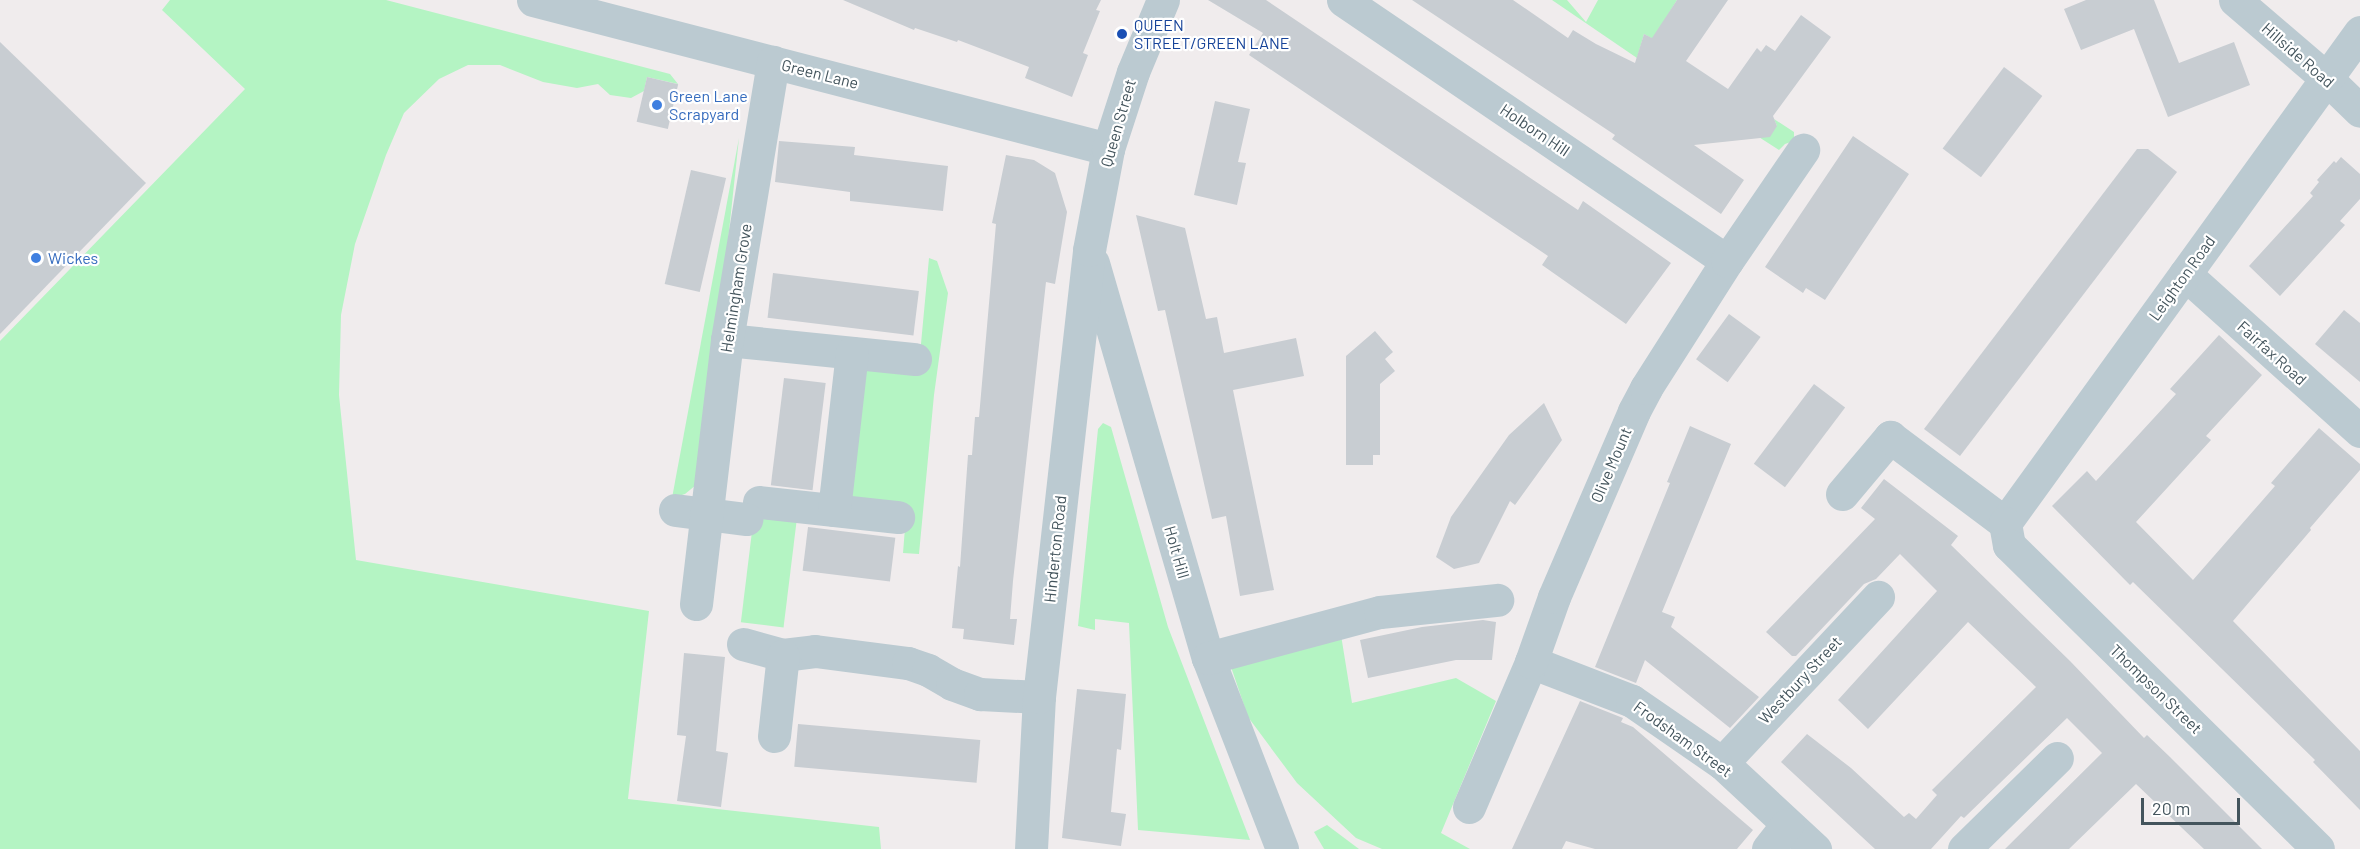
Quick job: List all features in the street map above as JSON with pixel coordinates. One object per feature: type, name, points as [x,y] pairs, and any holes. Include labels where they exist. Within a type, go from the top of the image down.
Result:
[{"type":"street","name":"Green Lane","points":[[533,0],[1108,149]]},
{"type":"street","name":"Queen Street","points":[[1089,250],[1108,149],[1133,72],[1163,0]]},
{"type":"street","name":"Holborn Hill","points":[[1343,0],[1727,261]]},
{"type":"street","name":"Hillside Road","points":[[2235,0],[2326,78],[2360,111]]},
{"type":"street","name":"Leighton Road","points":[[2005,523],[2360,32]]},
{"type":"street","name":"Helmingham Grove","points":[[696,604],[691,512],[727,340],[773,62]]},
{"type":"street","name":"Olive Mount","points":[[1469,807],[1530,662],[1554,597],[1646,387],[1727,261],[1803,150]]},
{"type":"street","name":"Holt Hill","points":[[1089,250],[1208,658],[1282,849]]},
{"type":"street","name":"Hinderton Road","points":[[1031,849],[1039,697],[1089,250]]},
{"type":"street","name":"Fairfax Road","points":[[2185,274],[2360,431]]},
{"type":"street","points":[[727,340],[915,359]]},
{"type":"street","points":[[834,510],[852,353]]},
{"type":"street","points":[[1842,494],[1890,437],[2005,523]]},
{"type":"street","points":[[691,512],[834,510],[897,518]]},
{"type":"street","name":"Thompson Street","points":[[2005,523],[2009,545],[2318,849]]},
{"type":"street","name":"Westbury Street","points":[[1722,763],[1878,597]]},
{"type":"street","points":[[1208,658],[1380,612],[1497,600]]},
{"type":"street","points":[[743,644],[783,655],[815,651],[909,663],[928,670],[952,684],[980,694],[1039,697]]},
{"type":"street","points":[[774,736],[783,655]]},
{"type":"street","name":"Frodsham Street","points":[[1530,662],[1632,701],[1722,763],[1778,837],[1815,849]]},
{"type":"street","points":[[1964,849],[2057,758]]},
{"type":"green space","points":[[170,0],[386,0],[670,74],[678,84],[647,77],[644,91],[631,98],[610,95],[598,84],[577,88],[543,82],[500,65],[468,65],[439,79],[404,113],[386,155],[355,244],[341,315],[339,395],[356,560],[649,611],[628,799],[879,827],[881,849],[0,849],[0,341],[245,89],[162,10]]},
{"type":"green space","points":[[1552,0],[1567,0],[1586,22],[1598,0],[1677,0],[1653,39],[1644,34],[1637,58]]},
{"type":"green space","points":[[1774,119],[1794,132],[1794,141],[1785,144],[1779,150],[1737,123],[1777,126]]},
{"type":"green space","points":[[739,138],[721,306],[696,485],[685,494],[672,498]]},
{"type":"green space","points":[[929,258],[937,261],[948,293],[934,395],[919,554],[903,553],[906,515],[838,506],[855,358],[919,365]]},
{"type":"green space","points":[[1103,423],[1111,427],[1168,627],[1250,840],[1138,830],[1129,623],[1095,619],[1095,630],[1078,626],[1098,429]]},
{"type":"green space","points":[[755,507],[798,512],[784,627],[741,622]]},
{"type":"green space","points":[[1341,635],[1352,703],[1456,678],[1496,701],[1441,833],[1470,849],[1382,849],[1356,838],[1297,783],[1248,717],[1229,661]]},
{"type":"green space","points":[[1327,825],[1359,849],[1324,849],[1314,832]]},
{"type":"building","points":[[843,0],[1101,0],[1096,10],[1100,11],[1083,53],[1088,55],[1072,97],[1025,78],[1029,67],[958,40],[957,42],[915,28],[914,30]]},
{"type":"building","points":[[1208,0],[1266,0],[1578,210],[1583,201],[1671,263],[1626,324],[1542,265],[1548,256],[1249,55],[1263,33]]},
{"type":"building","points":[[1412,0],[1513,0],[1568,38],[1573,30],[1635,63],[1644,34],[1652,38],[1677,0],[1728,0],[1686,61],[1728,89],[1757,48],[1761,52],[1766,45],[1775,51],[1801,15],[1831,37],[1773,116],[1777,126],[1770,137],[1694,145],[1744,180],[1721,214],[1612,139],[1615,135]]},
{"type":"building","points":[[2086,0],[2154,0],[2179,63],[2234,42],[2250,85],[2168,117],[2134,29],[2081,50],[2064,9]]},
{"type":"building","name":"Wickes","points":[[0,42],[146,183],[0,334]]},
{"type":"building","points":[[2004,67],[2042,96],[1981,177],[1943,148]]},
{"type":"building","points":[[647,77],[678,84],[668,129],[637,122]]},
{"type":"building","points":[[1215,101],[1250,109],[1238,162],[1246,163],[1237,205],[1194,195]]},
{"type":"building","points":[[1853,136],[1909,174],[1825,300],[1806,288],[1803,293],[1765,267]]},
{"type":"building","points":[[779,141],[855,147],[854,155],[948,166],[943,211],[850,201],[850,192],[775,182]]},
{"type":"building","points":[[2137,149],[2148,149],[2177,172],[1960,456],[1924,429]]},
{"type":"building","points":[[1006,155],[1034,160],[1055,173],[1067,212],[1055,284],[1046,282],[1013,581],[1010,619],[1017,619],[1014,645],[963,639],[964,629],[952,628],[958,566],[960,567],[968,455],[972,455],[975,417],[979,417],[996,224],[992,223]]},
{"type":"building","points":[[2341,157],[2360,174],[2360,199],[2340,221],[2345,225],[2280,296],[2249,266],[2313,196],[2310,193],[2319,182],[2317,180],[2334,161],[2336,163]]},
{"type":"building","points":[[691,170],[726,178],[700,292],[665,284]]},
{"type":"building","points":[[1136,215],[1185,228],[1206,319],[1217,317],[1224,353],[1296,338],[1304,376],[1233,390],[1274,590],[1240,596],[1226,516],[1212,519],[1165,310],[1158,311]]},
{"type":"building","points":[[773,273],[919,291],[913,336],[768,318]]},
{"type":"building","points":[[2344,310],[2360,323],[2360,382],[2315,344]]},
{"type":"building","points":[[1729,314],[1761,337],[1728,382],[1696,359]]},
{"type":"building","points":[[1375,331],[1393,352],[1385,359],[1395,371],[1380,384],[1380,455],[1373,455],[1373,465],[1346,465],[1346,356]]},
{"type":"building","points":[[2219,335],[2262,375],[2206,436],[2211,440],[2136,522],[2193,580],[2275,486],[2271,483],[2319,428],[2360,464],[2360,470],[2233,621],[2360,751],[2360,810],[2313,762],[2315,760],[2133,582],[2130,585],[2052,506],[2087,471],[2096,481],[2176,394],[2170,389]]},
{"type":"building","points":[[784,378],[826,383],[813,490],[771,485]]},
{"type":"building","points":[[1814,384],[1845,407],[1785,487],[1754,464]]},
{"type":"building","points":[[1544,403],[1562,440],[1515,505],[1510,501],[1479,563],[1454,569],[1436,557],[1451,517],[1509,435]]},
{"type":"building","points":[[1690,426],[1731,444],[1662,612],[1675,617],[1671,627],[1759,697],[1730,728],[1645,660],[1636,683],[1595,667],[1670,483],[1667,482]]},
{"type":"building","points":[[1884,479],[1958,536],[1951,545],[2070,661],[2144,738],[2147,735],[2262,849],[2204,849],[2136,784],[2069,849],[2005,849],[2102,753],[2067,718],[1964,818],[1961,816],[1931,849],[1875,849],[1781,762],[1807,734],[1851,768],[1904,817],[1909,813],[1916,819],[1937,795],[1932,790],[2036,687],[1968,622],[1868,729],[1838,700],[1937,591],[1900,554],[1876,579],[1864,584],[1796,656],[1792,656],[1766,632],[1875,519],[1861,508]]},
{"type":"building","points":[[808,527],[895,538],[890,581],[803,571]]},
{"type":"building","points":[[1483,620],[1496,622],[1492,660],[1456,660],[1368,678],[1360,640],[1422,627]]},
{"type":"building","points":[[684,653],[725,657],[716,751],[728,753],[721,807],[677,801],[686,736],[677,735]]},
{"type":"building","points":[[1077,689],[1126,694],[1121,750],[1117,749],[1111,812],[1126,814],[1121,846],[1062,838]]},
{"type":"building","points":[[1580,701],[1623,718],[1621,722],[1633,727],[1753,830],[1737,849],[1595,849],[1566,841],[1562,849],[1512,849]]},
{"type":"building","points":[[798,724],[980,740],[977,783],[794,767]]},
{"type":"place","name":"QUEEN STREET/GREEN LANE","points":[[1122,34]]},
{"type":"place","name":"Green Lane Scrapyard","points":[[657,105]]},
{"type":"place","name":"Wickes","points":[[36,258]]}]
